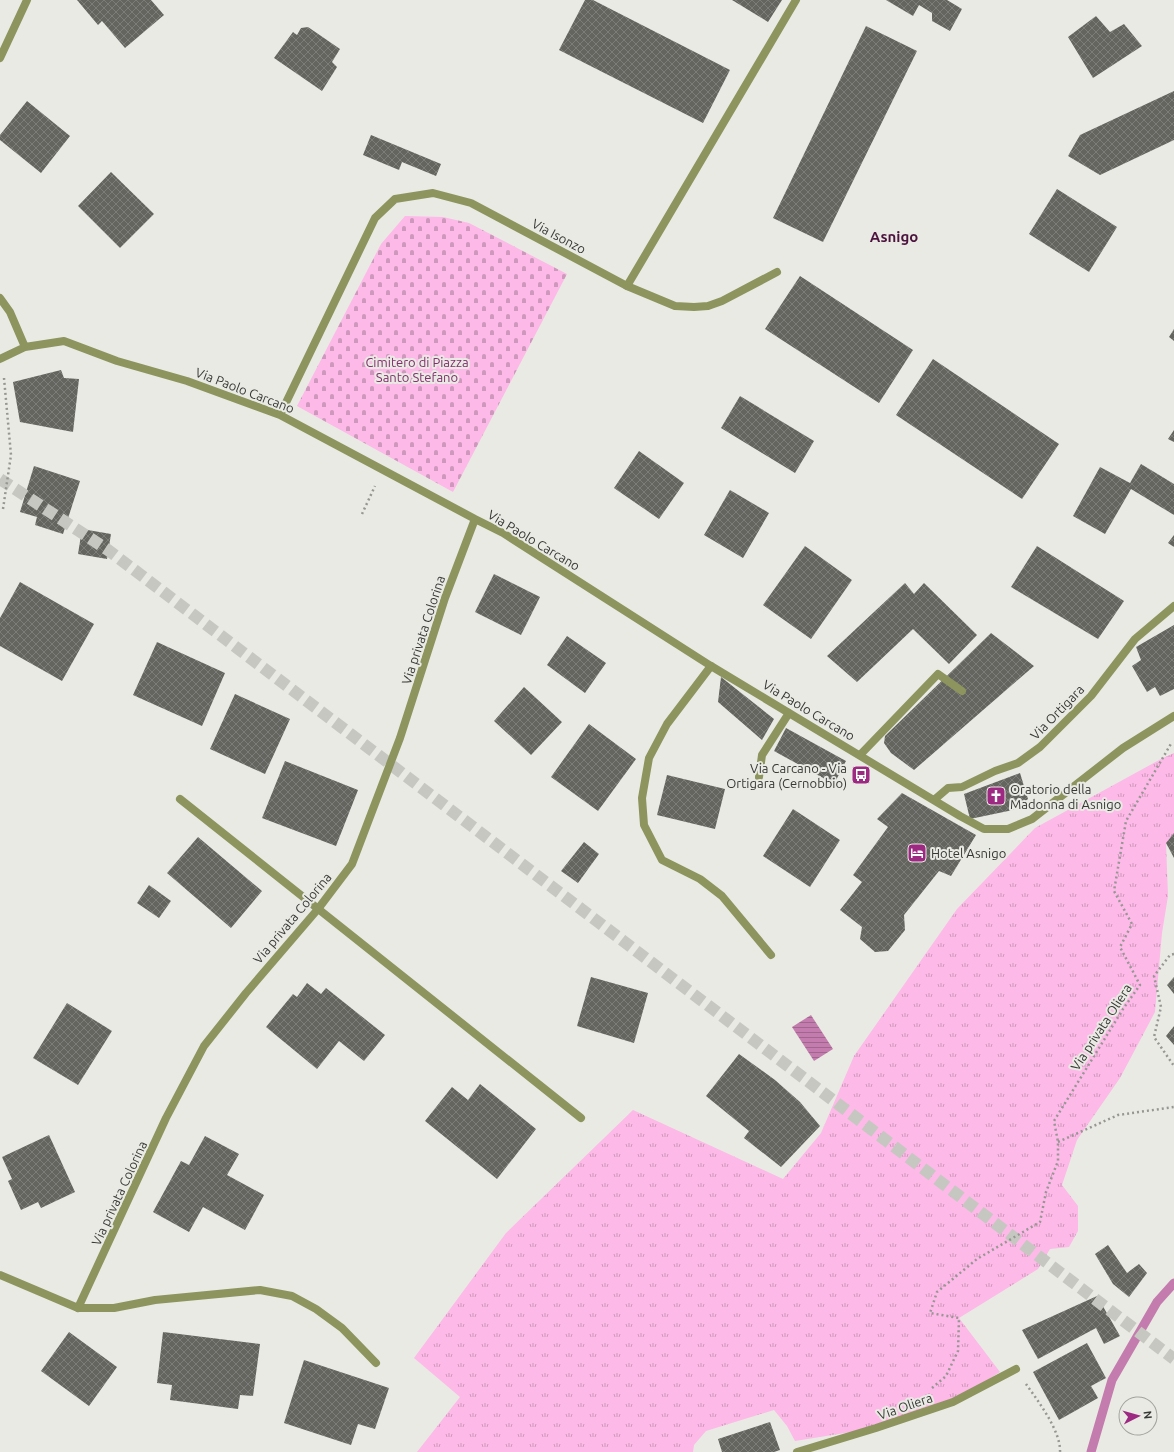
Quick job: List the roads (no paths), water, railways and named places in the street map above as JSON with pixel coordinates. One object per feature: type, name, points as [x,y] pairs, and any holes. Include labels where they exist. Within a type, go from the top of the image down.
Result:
[{"type":"street","points":[[0,58],[27,0]]},
{"type":"street","points":[[627,286],[796,0]]},
{"type":"street","name":"Via Isonzo","points":[[280,415],[375,218],[396,199],[433,193],[471,203],[627,286],[675,306],[708,306],[722,301],[777,272]]},
{"type":"street","points":[[0,298],[10,312],[25,347]]},
{"type":"street","name":"Via Paolo Carcano","points":[[1,358],[25,347],[64,341],[117,360],[188,381],[280,415],[475,519],[503,532],[711,666],[984,829],[1008,829],[1032,819],[1123,748],[1174,716]]},
{"type":"street","name":"Via privata Colorina","points":[[78,1308],[166,1118],[204,1046],[246,993],[318,909],[352,864],[400,738],[445,598],[475,519]]},
{"type":"street","name":"Via Ortigara","points":[[934,800],[948,788],[962,787],[995,771],[1018,763],[1040,747],[1091,696],[1136,639],[1174,606]]},
{"type":"street","points":[[711,666],[668,724],[649,758],[642,798],[644,825],[662,860],[700,879],[722,896],[771,955]]},
{"type":"street","points":[[860,755],[938,674],[962,691]]},
{"type":"street","points":[[759,777],[762,755],[789,712]]},
{"type":"street","points":[[180,799],[581,1118]]},
{"type":"street","points":[[0,1275],[78,1308],[114,1308],[155,1300],[260,1290],[292,1296],[316,1309],[342,1328],[376,1363]]},
{"type":"street","name":"Via Oliera","points":[[797,1452],[876,1428],[953,1402],[1016,1369]]},
{"type":"waterway","points":[[1091,1452],[1112,1380],[1157,1302],[1174,1283]]},
{"type":"tunnel","points":[[0,479],[108,550],[1174,1359]]},
{"type":"place","name":"Via Carcano - Via Ortigara (Cernobbio)","points":[[861,775]]},
{"type":"place","name":"Oratorio della Madonna di Asnigo","points":[[996,796]]},
{"type":"place","name":"Hotel Asnigo","points":[[917,853]]},
{"type":"district","name":"Asnigo","points":[[894,236]]},
{"type":"park label","name":"Cimitero di Piazza Santo Stefano","points":[[417,370]]}]
